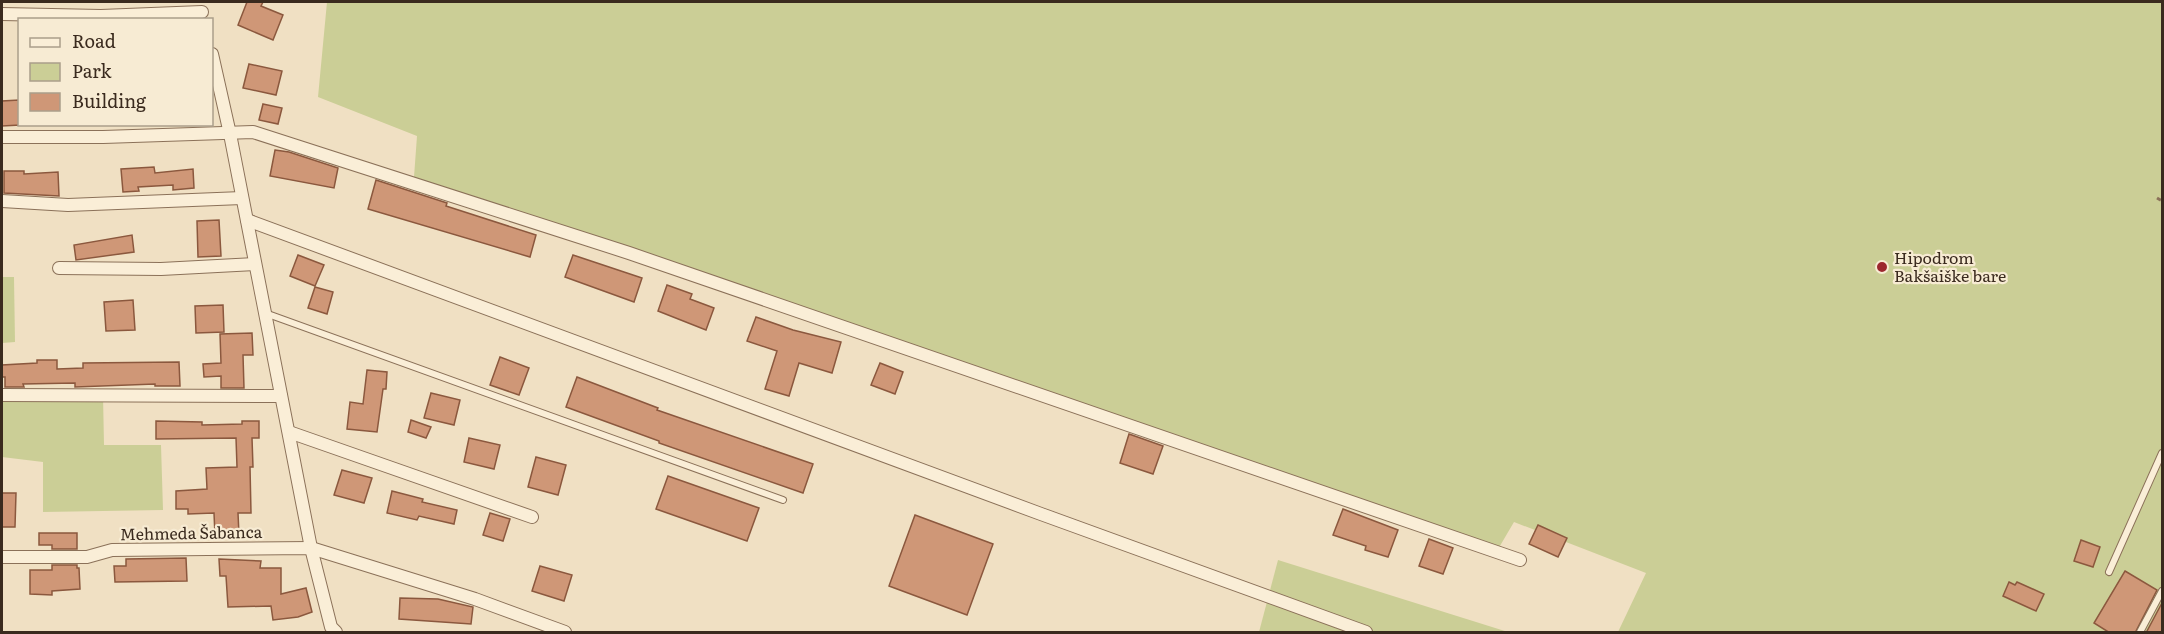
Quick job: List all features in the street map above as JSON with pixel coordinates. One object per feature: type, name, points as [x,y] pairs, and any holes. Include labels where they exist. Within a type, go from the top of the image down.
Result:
[{"type":"street","points":[[2,14],[100,15],[202,11]]},
{"type":"street","points":[[213,58],[290,432],[310,548],[330,627],[336,633]]},
{"type":"street","points":[[2,138],[253,132],[629,253],[1520,560]]},
{"type":"street","points":[[2,201],[68,205],[242,198]]},
{"type":"street","points":[[247,220],[1366,633]]},
{"type":"street","points":[[59,268],[161,269],[255,264]]},
{"type":"street","points":[[2,395],[281,396]]},
{"type":"street","points":[[290,432],[532,517]]},
{"type":"street","name":"Mehmeda Šabanca","points":[[2,557],[87,557],[112,550],[310,548],[475,599],[565,633]]},
{"type":"lane","points":[[264,313],[783,500]]},
{"type":"lane","points":[[2109,572],[2163,453]]},
{"type":"lane","points":[[2140,633],[2163,591]]},
{"type":"path","points":[[2157,198],[2163,201]]},
{"type":"green space","points":[[327,2],[2162,2],[2162,632],[1618,632],[1646,573],[1514,522],[1494,556],[478,203],[414,177],[417,136],[318,97]]},
{"type":"green space","points":[[2,277],[14,277],[15,342],[2,343]]},
{"type":"green space","points":[[2,395],[103,395],[104,445],[161,445],[163,510],[43,512],[43,462],[2,457]]},
{"type":"green space","points":[[1278,560],[1508,632],[1259,632]]},
{"type":"building","points":[[247,2],[263,2],[261,6],[283,15],[273,40],[238,25]]},
{"type":"building","points":[[249,64],[282,71],[276,95],[243,88]]},
{"type":"building","points":[[18,100],[18,125],[2,126],[2,101]]},
{"type":"building","points":[[263,104],[282,108],[278,124],[259,120]]},
{"type":"building","points":[[275,150],[289,152],[338,168],[334,188],[270,176]]},
{"type":"building","points":[[154,167],[155,173],[193,169],[194,188],[173,190],[173,185],[138,187],[139,191],[123,192],[121,169]]},
{"type":"building","points":[[4,171],[24,171],[24,174],[58,172],[59,196],[4,193]]},
{"type":"building","points":[[376,180],[447,203],[446,206],[536,235],[530,257],[368,209]]},
{"type":"building","points":[[219,220],[221,256],[198,257],[197,221]]},
{"type":"building","points":[[132,235],[134,252],[76,260],[74,245]]},
{"type":"building","points":[[298,255],[324,265],[315,286],[290,276]]},
{"type":"building","points":[[573,255],[642,278],[634,302],[565,277]]},
{"type":"building","points":[[667,285],[692,294],[690,299],[714,308],[706,330],[658,311]]},
{"type":"building","points":[[315,287],[333,292],[327,314],[308,308]]},
{"type":"building","points":[[133,300],[135,330],[106,331],[104,302]]},
{"type":"building","points":[[223,305],[224,332],[196,333],[195,306]]},
{"type":"building","points":[[756,317],[793,330],[841,342],[832,373],[799,363],[789,396],[765,389],[777,351],[747,341]]},
{"type":"building","points":[[252,333],[253,355],[243,355],[244,388],[221,388],[221,376],[204,377],[203,364],[221,363],[220,334]]},
{"type":"building","points":[[500,357],[529,368],[519,395],[490,385]]},
{"type":"building","points":[[37,360],[57,360],[57,369],[83,368],[83,363],[179,362],[180,386],[155,386],[155,384],[75,387],[75,383],[23,384],[24,387],[5,387],[2,365],[37,363]]},
{"type":"building","points":[[880,363],[903,372],[895,394],[871,385]]},
{"type":"building","points":[[367,370],[387,372],[386,389],[383,389],[377,432],[347,429],[350,402],[363,404]]},
{"type":"building","points":[[577,377],[658,408],[657,410],[813,464],[803,493],[659,443],[659,441],[566,407]]},
{"type":"building","points":[[431,393],[460,400],[454,425],[424,418]]},
{"type":"building","points":[[411,420],[431,427],[426,438],[408,432]]},
{"type":"building","points":[[156,421],[202,422],[202,425],[242,424],[242,421],[259,421],[259,438],[252,438],[251,513],[238,513],[239,535],[215,536],[214,513],[188,514],[188,509],[176,509],[176,491],[207,489],[206,468],[237,467],[236,438],[156,439]]},
{"type":"building","points":[[1129,434],[1163,446],[1153,474],[1120,463]]},
{"type":"building","points":[[469,438],[500,445],[494,469],[464,462]]},
{"type":"building","points":[[536,457],[566,465],[558,495],[528,487]]},
{"type":"building","points":[[342,470],[372,478],[364,503],[334,495]]},
{"type":"building","points":[[668,476],[759,508],[747,541],[656,509]]},
{"type":"building","points":[[392,491],[423,499],[422,502],[457,510],[454,524],[419,516],[417,520],[387,513]]},
{"type":"building","points":[[2,493],[16,493],[15,527],[2,527]]},
{"type":"building","points":[[1343,509],[1398,530],[1388,557],[1365,550],[1366,546],[1333,535]]},
{"type":"building","points":[[490,513],[510,519],[503,541],[483,535]]},
{"type":"building","points":[[915,515],[993,544],[967,615],[889,586]]},
{"type":"building","points":[[1538,525],[1567,538],[1558,557],[1529,544]]},
{"type":"building","points":[[39,533],[77,533],[77,549],[52,549],[52,545],[39,545]]},
{"type":"building","points":[[1429,539],[1453,548],[1443,574],[1419,566]]},
{"type":"building","points":[[2081,540],[2100,547],[2093,567],[2074,561]]},
{"type":"building","points":[[186,558],[187,581],[115,582],[114,566],[126,566],[126,559]]},
{"type":"building","points":[[219,559],[261,561],[260,568],[281,568],[281,594],[306,588],[312,612],[298,617],[273,620],[271,606],[228,607],[226,576],[220,576]]},
{"type":"building","points":[[52,565],[77,565],[80,589],[52,591],[52,595],[30,594],[30,570],[52,570]]},
{"type":"building","points":[[540,566],[572,575],[564,601],[532,591]]},
{"type":"building","points":[[2125,571],[2157,590],[2135,633],[2110,633],[2094,623]]},
{"type":"building","points":[[2009,582],[2015,585],[2017,582],[2044,594],[2036,611],[2003,596]]},
{"type":"building","points":[[400,598],[438,599],[473,607],[471,624],[399,619]]},
{"type":"building","points":[[2163,601],[2163,633],[2146,633]]},
{"type":"place","name":"Hipodrom Bakšaiške bare","points":[[1882,267]]}]
